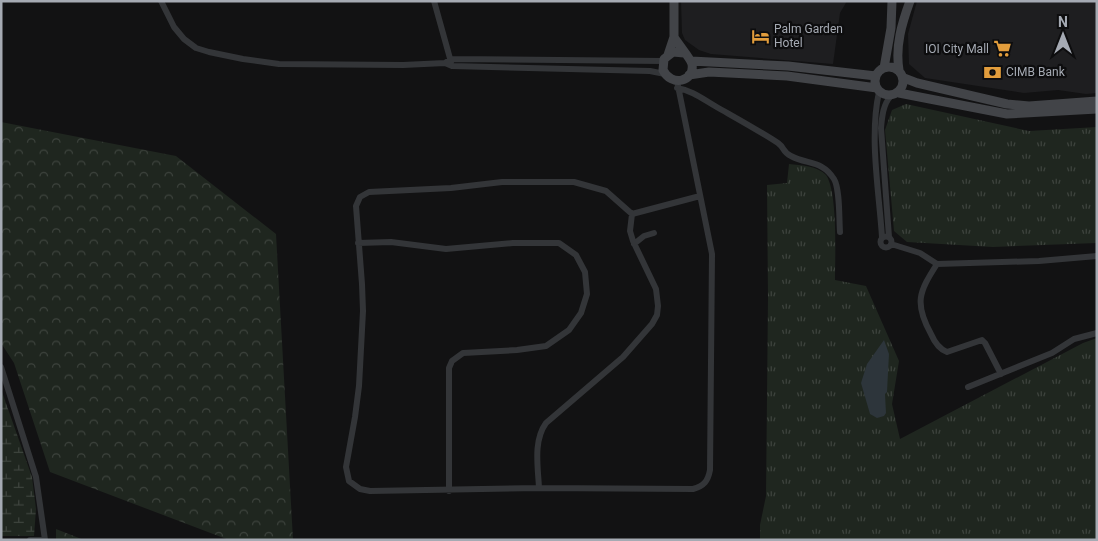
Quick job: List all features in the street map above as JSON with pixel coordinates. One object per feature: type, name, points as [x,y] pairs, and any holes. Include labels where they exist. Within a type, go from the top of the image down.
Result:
[{"type":"street","points":[[162,1],[174,27],[184,39],[196,48],[279,64],[403,65],[666,58],[673,52],[684,53]]},
{"type":"street","points":[[434,1],[452,63]]},
{"type":"street","points":[[674,1],[674,37],[662,66],[665,74],[677,84],[781,145],[784,152],[794,158],[814,162],[827,169],[837,188],[840,232]]},
{"type":"street","points":[[888,240],[874,130],[878,90],[875,84],[876,76],[884,68],[891,28],[892,1]]},
{"type":"street","points":[[888,240],[881,128],[882,116],[887,100],[903,86],[897,60],[900,36],[910,1]]},
{"type":"street","points":[[674,37],[691,61],[692,68],[689,75],[677,84]]},
{"type":"street","points":[[691,61],[826,80],[1008,114],[1097,109]]},
{"type":"street","points":[[452,63],[650,71],[665,74]]},
{"type":"street","points":[[689,75],[735,68],[788,66],[876,76]]},
{"type":"street","points":[[884,68],[892,67],[917,83],[1007,104],[1028,106],[1097,102]]},
{"type":"street","points":[[632,214],[606,191],[574,182],[502,182],[451,188],[369,192],[360,197],[356,206],[363,311],[357,401],[346,467],[349,480],[360,489],[370,492],[539,488],[693,489],[705,484],[710,470],[712,254],[677,84]]},
{"type":"street","points":[[632,214],[700,196]]},
{"type":"street","points":[[539,488],[538,439],[546,423],[624,357],[652,324],[657,315],[658,298],[656,289],[634,244],[630,231],[632,214]]},
{"type":"street","points":[[634,244],[644,236],[654,233]]},
{"type":"street","points":[[888,240],[920,253],[937,264],[1039,261],[1097,256]]},
{"type":"street","points":[[358,243],[391,242],[446,249],[512,243],[559,243],[576,255],[585,272],[587,294],[580,313],[569,330],[558,339],[546,346],[517,350],[463,353],[452,361],[449,368],[449,491]]},
{"type":"street","points":[[937,264],[927,280],[920,303],[921,313],[933,338],[942,350],[947,352],[982,340],[1001,374]]},
{"type":"street","points":[[968,387],[1052,353],[1074,339],[1097,333]]},
{"type":"street","points":[[1,366],[36,477],[45,540],[30,540]]},
{"type":"shaded area","name":"Palm Garden Hotel","points":[[681,1],[847,1],[840,13],[833,64],[711,54],[699,50],[685,40],[682,33]]},
{"type":"shaded area","name":"IOI City Mall","points":[[917,1],[1097,1],[1097,93],[1086,94],[1058,90],[1024,93],[925,78],[909,64],[908,34]]},
{"type":"shaded area","points":[[884,340],[889,354],[887,392],[885,394],[886,413],[884,416],[877,418],[870,414],[861,383],[867,364]]},
{"type":"green space","points":[[906,104],[1029,131],[1097,127],[1097,243],[993,247],[907,242],[894,231],[885,130],[892,110]]},
{"type":"green space","points":[[1,122],[176,156],[276,234],[293,540],[229,540],[50,472],[14,363],[1,343]]},
{"type":"green space","points":[[789,164],[809,167],[823,172],[830,183],[835,226],[835,280],[866,286],[899,361],[892,404],[900,439],[1083,343],[1097,338],[1097,540],[760,540],[760,525],[766,496],[767,185],[787,183]]},
{"type":"green space","points":[[1,389],[32,477],[36,509],[34,536],[1,536]]},
{"type":"green space","points":[[56,529],[84,540],[56,540]]},
{"type":"place","name":"Palm Garden Hotel","points":[[760,36]]},
{"type":"place","name":"IOI City Mall","points":[[1003,49]]},
{"type":"place","name":"CIMB Bank","points":[[992,72]]}]
